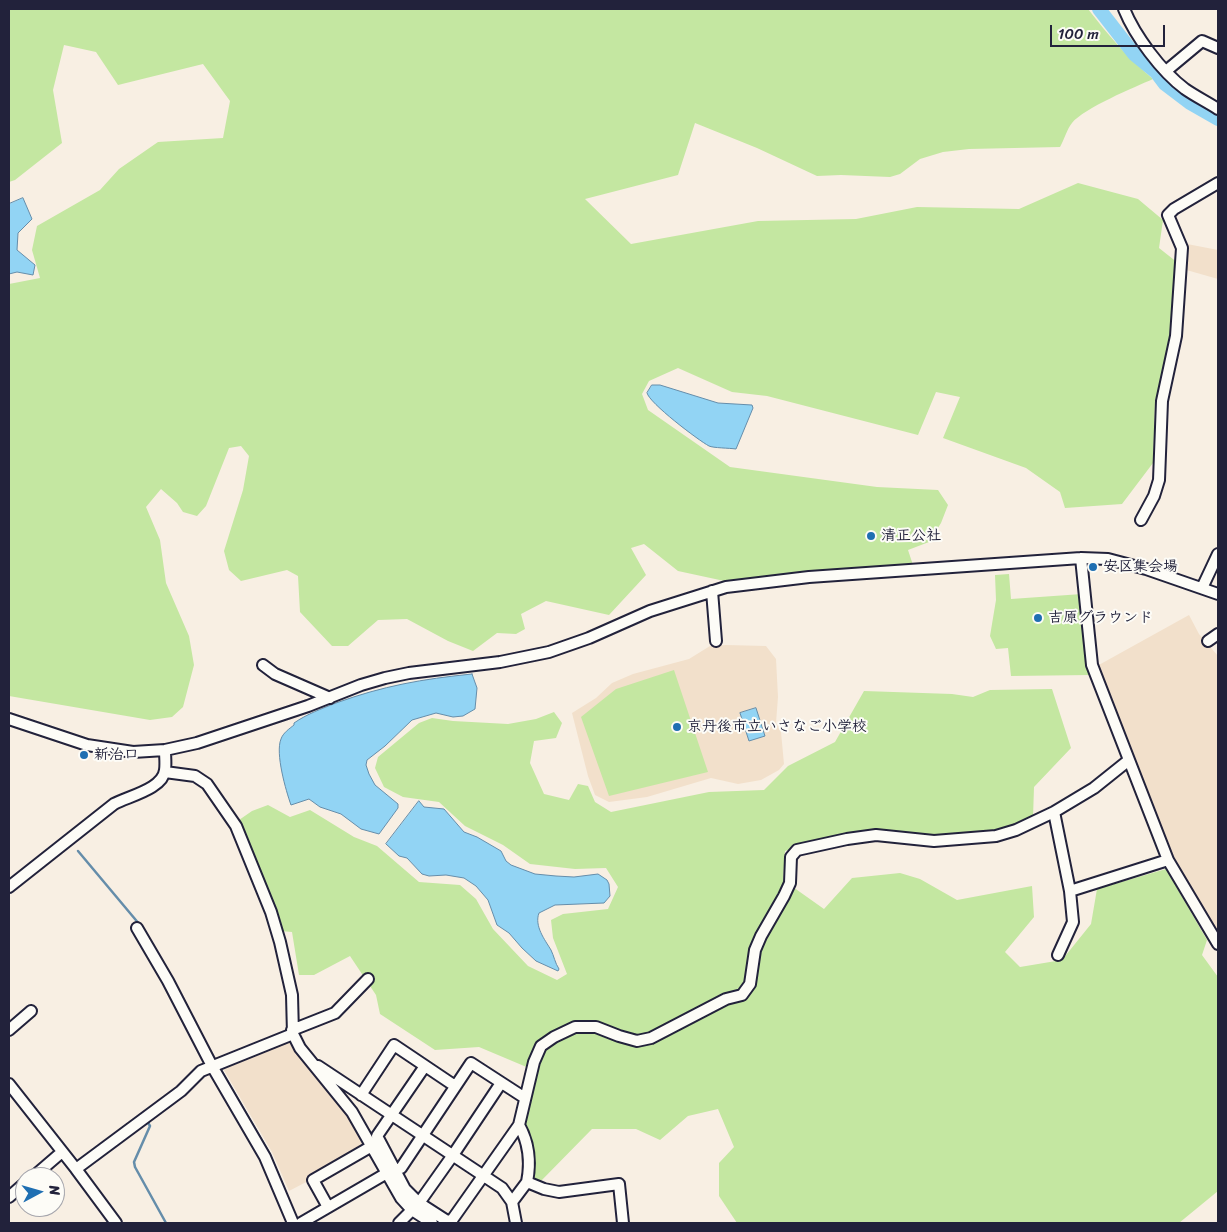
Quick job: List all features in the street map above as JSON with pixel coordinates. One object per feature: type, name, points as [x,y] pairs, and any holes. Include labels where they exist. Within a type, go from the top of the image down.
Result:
[{"type":"street","points":[[1124,9],[1133,28],[1166,71],[1185,89],[1218,109]]},
{"type":"street","points":[[1166,71],[1202,40],[1218,48]]},
{"type":"street","points":[[1141,520],[1154,496],[1159,480],[1162,401],[1176,336],[1182,248],[1168,215],[1174,209],[1218,183]]},
{"type":"street","points":[[1202,588],[1218,554]]},
{"type":"street","points":[[1081,558],[1092,666],[1168,860],[1218,944]]},
{"type":"street","points":[[9,719],[87,745],[134,752],[165,750],[197,743],[330,698],[361,685],[409,673],[500,662],[549,652],[589,638],[650,612],[712,591],[726,587],[809,577],[1081,558],[1108,559],[1146,569],[1218,594]]},
{"type":"street","points":[[712,591],[716,641]]},
{"type":"street","points":[[1208,642],[1218,634]]},
{"type":"street","points":[[263,664],[275,674],[330,698]]},
{"type":"street","points":[[9,888],[114,804],[127,797],[141,793],[158,783],[165,772],[165,750]]},
{"type":"street","points":[[425,1066],[377,1136],[401,1198],[447,1221],[452,1220],[519,1125],[534,1062],[541,1046],[554,1036],[575,1027],[596,1027],[637,1041],[651,1038],[726,999],[742,995],[750,984],[755,950],[760,936],[790,883],[791,857],[797,850],[847,838],[876,835],[934,841],[996,836],[1016,830],[1054,812],[1094,788],[1129,760]]},
{"type":"street","points":[[165,772],[195,776],[207,784],[236,826],[271,912],[280,942],[292,995],[293,1032],[300,1048],[352,1112],[372,1146],[391,1172]]},
{"type":"street","points":[[1054,812],[1070,891],[1074,922],[1058,955]]},
{"type":"street","points":[[1070,891],[1168,860]]},
{"type":"street","points":[[137,928],[168,981],[212,1066],[265,1157],[293,1223]]},
{"type":"street","points":[[76,1169],[181,1091],[201,1071],[335,1013],[368,979]]},
{"type":"street","points":[[9,1030],[31,1011]]},
{"type":"street","points":[[361,1095],[394,1045],[455,1086]]},
{"type":"street","points":[[311,1061],[502,1188],[512,1202],[516,1223]]},
{"type":"street","points":[[301,1223],[401,1168],[470,1063],[525,1098]]},
{"type":"street","points":[[399,1223],[416,1206],[501,1083]]},
{"type":"street","points":[[9,1084],[116,1223]]},
{"type":"street","points":[[512,1202],[527,1182],[529,1160],[527,1144],[519,1125]]},
{"type":"street","points":[[328,1207],[313,1180],[372,1146]]},
{"type":"street","points":[[44,1167],[62,1152]]},
{"type":"street","points":[[527,1182],[544,1189],[559,1192],[618,1184],[623,1223]]},
{"type":"street","points":[[416,1206],[432,1223]]},
{"type":"shaded area","points":[[1182,243],[1218,250],[1218,279],[1183,269]]},
{"type":"shaded area","points":[[1189,615],[1199,634],[1218,656],[1218,939],[1177,871],[1097,666]]},
{"type":"shaded area","name":"京丹後市立いさなご小学校","points":[[710,646],[766,646],[776,659],[778,697],[776,723],[781,732],[784,764],[779,770],[761,780],[738,784],[711,778],[647,797],[609,802],[595,795],[588,776],[572,713],[596,698],[612,683],[633,674],[689,659]]},
{"type":"shaded area","points":[[288,1039],[292,1040],[350,1114],[368,1143],[310,1180],[289,1191],[272,1152],[221,1065]]},
{"type":"green space","points":[[9,9],[1088,9],[1119,46],[1153,79],[1110,98],[1078,117],[1070,125],[1060,147],[969,149],[943,152],[920,159],[900,174],[890,177],[817,176],[757,148],[695,123],[678,175],[585,199],[631,244],[758,221],[856,219],[917,207],[1019,209],[1078,183],[1138,199],[1163,220],[1159,248],[1178,263],[1169,361],[1155,400],[1153,463],[1122,504],[1065,508],[1060,492],[1026,468],[943,438],[960,397],[936,392],[918,435],[767,396],[732,392],[678,368],[649,381],[642,394],[648,410],[730,467],[877,487],[938,490],[948,505],[941,523],[929,542],[908,550],[913,565],[823,571],[729,582],[678,571],[644,544],[631,548],[646,575],[609,615],[546,601],[521,614],[525,629],[516,634],[497,633],[473,651],[448,641],[407,619],[378,620],[348,646],[332,646],[300,612],[298,576],[287,570],[241,581],[229,570],[224,551],[243,490],[249,456],[241,446],[229,448],[206,506],[197,516],[183,512],[177,503],[161,489],[146,507],[160,540],[166,583],[189,636],[194,665],[183,707],[172,717],[150,720],[9,696],[9,284],[40,278],[32,250],[37,226],[100,190],[119,169],[158,142],[223,138],[230,101],[203,64],[118,85],[96,52],[64,45],[53,90],[62,143],[15,180],[9,182]]},
{"type":"green space","name":"吉原グラウンド","points":[[1009,574],[1011,599],[1082,594],[1090,675],[1011,676],[1008,648],[996,649],[990,636],[996,600],[995,575]]},
{"type":"green space","points":[[674,670],[708,772],[609,796],[581,717],[616,689]]},
{"type":"green space","points":[[1052,689],[1071,748],[1034,787],[1033,818],[996,834],[934,839],[877,830],[848,833],[785,851],[783,880],[824,909],[852,878],[900,873],[920,879],[957,900],[1032,886],[1034,917],[1005,952],[1020,967],[1062,960],[1091,924],[1097,889],[1166,869],[1207,940],[1202,955],[1218,977],[1218,1191],[1179,1223],[737,1223],[719,1196],[719,1163],[734,1147],[718,1109],[688,1116],[660,1140],[636,1129],[592,1129],[540,1182],[531,1177],[524,1124],[536,1071],[479,1047],[435,1050],[380,1014],[376,995],[350,956],[314,975],[299,975],[292,932],[280,931],[276,907],[259,874],[239,820],[252,811],[268,805],[290,817],[310,810],[354,837],[377,846],[419,882],[460,885],[476,899],[493,929],[528,966],[557,980],[567,974],[553,938],[551,920],[563,914],[608,909],[618,887],[606,868],[575,869],[530,864],[503,845],[465,826],[439,802],[403,797],[384,787],[375,768],[378,757],[419,723],[432,718],[508,724],[536,719],[554,712],[562,723],[556,738],[534,741],[530,763],[544,794],[569,800],[578,784],[588,786],[595,802],[611,812],[709,792],[764,790],[788,766],[835,742],[864,691],[952,694],[973,697],[990,690]]},
{"type":"water","points":[[23,198],[32,219],[18,233],[17,250],[35,265],[33,275],[17,272],[9,274],[9,204]]},
{"type":"water","points":[[652,385],[660,385],[718,403],[752,405],[753,408],[736,449],[709,446],[685,429],[650,398],[647,393]]},
{"type":"water","points":[[472,674],[477,688],[475,709],[463,716],[453,717],[436,713],[412,720],[367,760],[366,765],[375,785],[398,804],[398,808],[379,834],[361,829],[341,814],[320,807],[309,799],[291,805],[286,791],[279,753],[283,735],[294,723],[325,707],[370,692],[436,678]]},
{"type":"water","points":[[756,708],[765,736],[749,741],[740,713]]},
{"type":"water","points":[[419,801],[424,807],[444,809],[464,832],[501,851],[506,861],[511,865],[535,874],[574,877],[598,874],[607,880],[610,896],[604,903],[555,905],[539,913],[539,928],[552,952],[559,969],[558,971],[536,961],[509,933],[497,925],[488,900],[476,886],[464,878],[422,874],[407,858],[399,856],[386,844]]},
{"type":"waterway","points":[[1099,9],[1134,54],[1156,72],[1165,84],[1190,103],[1218,119]]},
{"type":"waterway","points":[[78,851],[140,925]]},
{"type":"waterway","points":[[194,1021],[216,1063]]},
{"type":"waterway","points":[[219,1067],[269,1153],[284,1188]]},
{"type":"waterway","points":[[9,1092],[39,1130]]},
{"type":"waterway","points":[[147,1121],[150,1126],[134,1162],[166,1223]]},
{"type":"waterway","points":[[64,1162],[98,1207]]},
{"type":"place","name":"清正公社","points":[[871,536]]},
{"type":"place","name":"安区集会場","points":[[1093,567]]},
{"type":"place","name":"吉原グラウンド","points":[[1038,618]]},
{"type":"place","name":"京丹後市立いさなご小学校","points":[[677,727]]},
{"type":"place","name":"新治口","points":[[84,755]]}]
